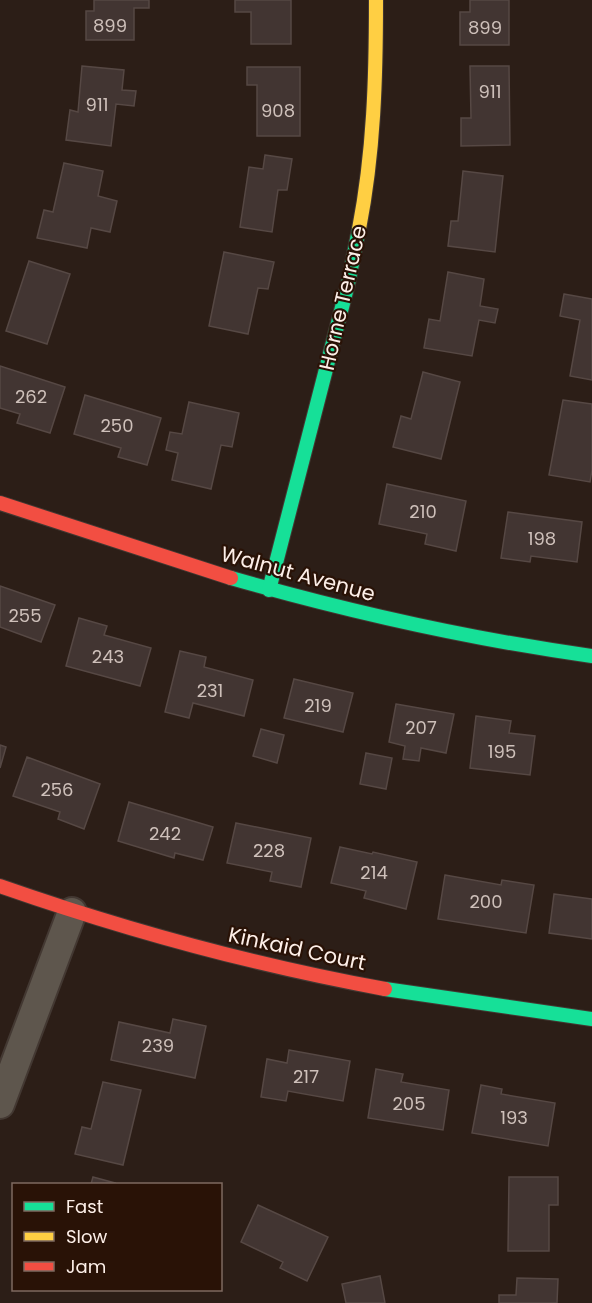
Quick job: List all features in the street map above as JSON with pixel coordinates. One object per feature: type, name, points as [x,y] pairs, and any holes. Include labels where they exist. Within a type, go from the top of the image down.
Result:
[{"type":"street","name":"Horne Terrace","points":[[269,590],[358,237],[372,143],[376,0]]},
{"type":"street","name":"Walnut Avenue","points":[[0,503],[145,552],[269,590],[363,614],[454,633],[544,650],[592,656]]},
{"type":"street","name":"Kinkaid Court","points":[[0,886],[72,912],[217,954],[360,984],[592,1019]]},
{"type":"street","points":[[0,1104],[72,912]]},
{"type":"building","points":[[94,0],[149,0],[149,8],[134,8],[134,40],[86,40],[86,11],[94,11]]},
{"type":"building","points":[[235,0],[291,0],[291,44],[251,44],[251,12],[235,12]]},
{"type":"building","points":[[470,0],[509,0],[509,45],[460,45],[460,12],[470,12]]},
{"type":"building","points":[[82,66],[124,70],[122,90],[136,91],[134,106],[116,104],[111,146],[66,140],[70,110],[78,112]]},
{"type":"building","points":[[470,66],[509,66],[510,145],[461,146],[461,118],[471,118]]},
{"type":"building","points":[[247,67],[300,67],[300,136],[257,136],[257,85],[247,85]]},
{"type":"building","points":[[265,155],[292,159],[287,190],[278,190],[272,232],[240,227],[249,167],[263,169]]},
{"type":"building","points":[[64,163],[103,171],[98,196],[117,201],[110,232],[91,228],[87,248],[37,238],[44,210],[53,212]]},
{"type":"building","points":[[463,171],[503,176],[495,252],[448,246],[451,221],[458,221]]},
{"type":"building","points":[[224,252],[274,262],[268,289],[258,288],[248,334],[209,326]]},
{"type":"building","points":[[29,261],[70,274],[47,344],[6,331]]},
{"type":"building","points":[[448,272],[484,279],[480,306],[498,309],[495,323],[479,320],[472,356],[424,348],[429,319],[440,321]]},
{"type":"building","points":[[564,294],[592,299],[592,380],[570,376],[580,320],[560,316]]},
{"type":"building","points":[[0,366],[65,387],[50,433],[17,423],[20,414],[0,408]]},
{"type":"building","points":[[423,372],[460,382],[441,459],[393,447],[401,416],[411,419]]},
{"type":"building","points":[[85,395],[161,418],[147,465],[118,457],[121,448],[74,434]]},
{"type":"building","points":[[563,400],[592,404],[590,482],[549,475]]},
{"type":"building","points":[[189,402],[239,413],[232,447],[221,445],[211,489],[172,480],[178,453],[166,450],[170,432],[182,434]]},
{"type":"building","points":[[387,484],[466,501],[456,551],[425,544],[427,534],[379,524]]},
{"type":"building","points":[[508,512],[582,522],[577,562],[531,556],[530,562],[501,558]]},
{"type":"building","points":[[0,586],[55,605],[41,642],[0,627]]},
{"type":"building","points":[[79,618],[107,626],[104,635],[151,648],[140,686],[66,666]]},
{"type":"building","points":[[180,651],[206,657],[204,667],[253,680],[244,716],[193,703],[189,718],[165,712]]},
{"type":"building","points":[[294,679],[353,693],[343,732],[284,718]]},
{"type":"building","points":[[396,704],[454,714],[446,753],[421,748],[419,761],[403,759],[405,746],[389,742]]},
{"type":"building","points":[[476,716],[511,721],[509,733],[535,736],[530,775],[470,768]]},
{"type":"building","points":[[261,729],[284,735],[277,763],[253,756]]},
{"type":"building","points":[[0,745],[6,747],[0,768]]},
{"type":"building","points":[[366,753],[392,758],[386,789],[360,784]]},
{"type":"building","points":[[27,757],[100,784],[84,829],[58,819],[60,812],[13,796]]},
{"type":"building","points":[[129,802],[213,827],[203,860],[175,853],[174,858],[118,841]]},
{"type":"building","points":[[236,823],[311,838],[301,887],[270,881],[272,872],[227,863]]},
{"type":"building","points":[[340,847],[417,862],[406,909],[364,898],[366,891],[331,883]]},
{"type":"building","points":[[445,875],[501,885],[502,880],[534,885],[526,933],[438,919]]},
{"type":"building","points":[[554,894],[592,899],[592,939],[549,933]]},
{"type":"building","points":[[173,1019],[206,1026],[195,1078],[111,1060],[119,1022],[170,1033]]},
{"type":"building","points":[[289,1050],[350,1061],[343,1101],[288,1091],[286,1101],[261,1097],[267,1059],[287,1063]]},
{"type":"building","points":[[376,1069],[403,1074],[401,1082],[449,1090],[443,1130],[368,1118]]},
{"type":"building","points":[[103,1082],[141,1090],[123,1165],[75,1154],[82,1127],[91,1129]]},
{"type":"building","points":[[481,1085],[502,1089],[501,1094],[555,1103],[548,1146],[472,1133]]},
{"type":"building","points":[[93,1177],[115,1183],[91,1183]]},
{"type":"building","points":[[509,1177],[558,1177],[558,1205],[549,1205],[549,1251],[508,1251]]},
{"type":"building","points":[[258,1205],[328,1237],[307,1281],[280,1268],[283,1262],[241,1242]]},
{"type":"building","points":[[380,1276],[385,1303],[346,1303],[342,1284]]},
{"type":"building","points":[[517,1278],[558,1279],[557,1303],[499,1303],[499,1295],[516,1295]]},
{"type":"traffic: fast","points":[[269,590],[348,284],[359,229]]},
{"type":"traffic: fast","points":[[231,578],[410,623],[592,656]]},
{"type":"traffic: fast","points":[[385,989],[592,1019]]},
{"type":"traffic: slow","points":[[359,229],[368,172],[373,114],[376,0]]},
{"type":"traffic: jam","points":[[0,503],[231,578]]},
{"type":"traffic: jam","points":[[0,886],[191,945],[287,969],[385,989]]}]
